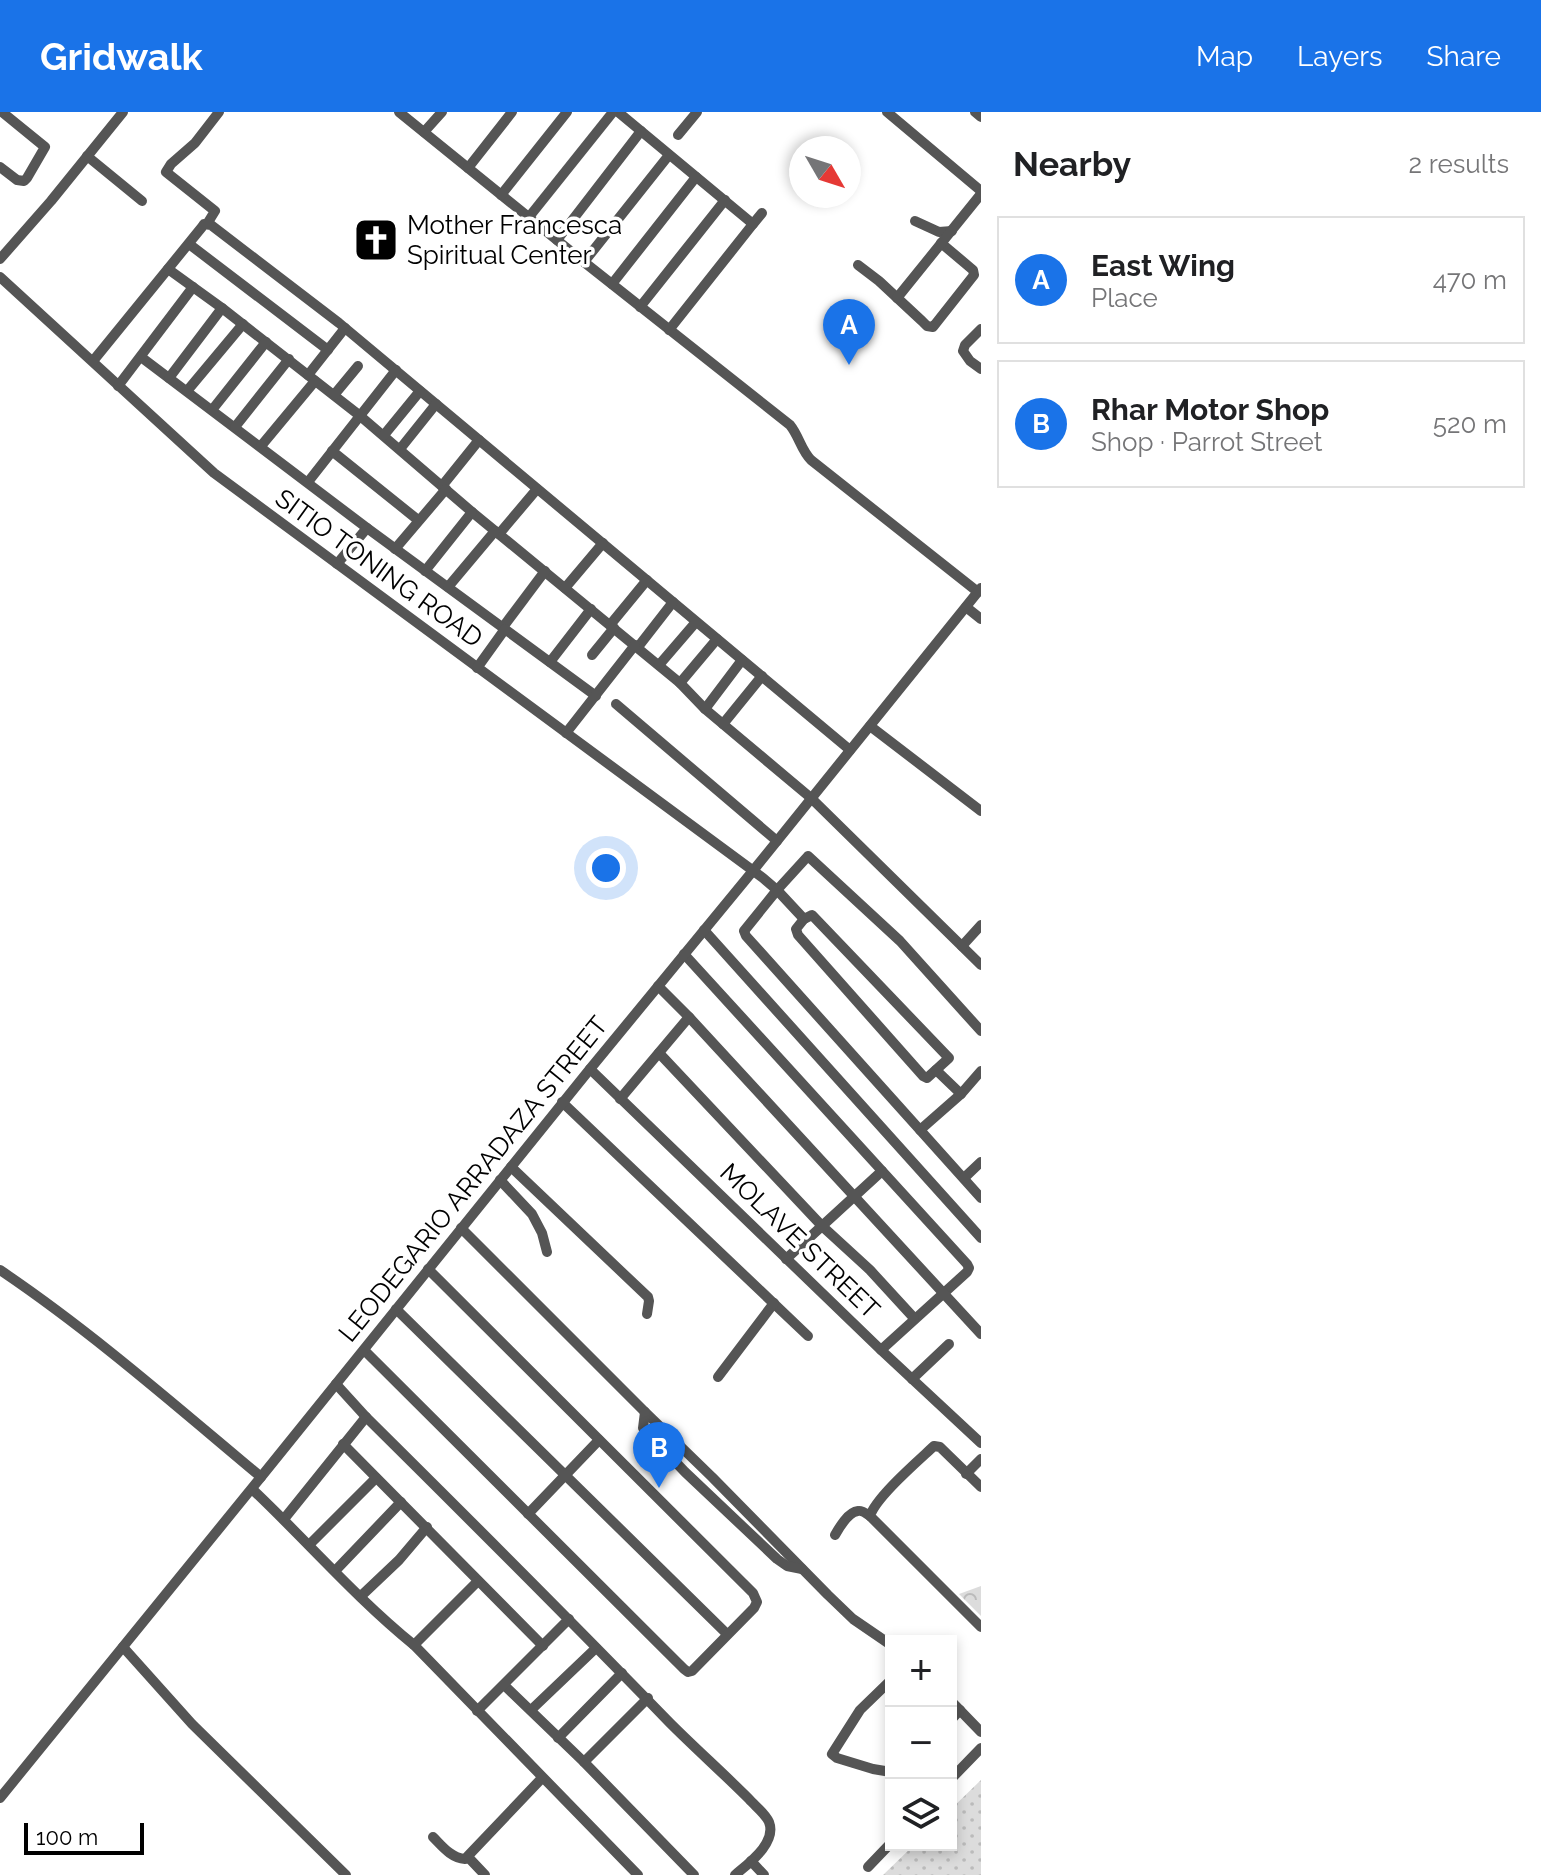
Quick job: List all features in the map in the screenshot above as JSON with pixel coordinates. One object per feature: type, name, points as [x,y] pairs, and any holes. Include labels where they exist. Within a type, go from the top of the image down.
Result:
[{"type":"street","points":[[0,167],[17,180],[24,181],[45,147],[2,112]]},
{"type":"street","points":[[0,259],[123,112]]},
{"type":"street","points":[[93,361],[215,211],[166,172],[195,143],[219,112]]},
{"type":"street","points":[[399,112],[790,425],[811,460],[980,590]]},
{"type":"street","points":[[424,132],[442,112]]},
{"type":"street","points":[[468,168],[512,112]]},
{"type":"street","points":[[529,217],[616,112],[753,224]]},
{"type":"street","points":[[678,135],[697,112]]},
{"type":"street","points":[[887,112],[981,192],[897,298]]},
{"type":"street","points":[[975,112],[981,117]]},
{"type":"street","points":[[501,195],[566,113]]},
{"type":"street","points":[[557,240],[641,131]]},
{"type":"street","points":[[584,262],[669,155]]},
{"type":"street","points":[[87,156],[142,201]]},
{"type":"street","points":[[612,284],[696,177]]},
{"type":"street","points":[[640,307],[725,200]]},
{"type":"street","points":[[669,330],[762,213]]},
{"type":"street","points":[[915,221],[939,232],[952,231]]},
{"type":"street","points":[[207,224],[345,328],[850,750]]},
{"type":"street","points":[[858,265],[927,326],[933,327],[974,275],[973,270],[941,243]]},
{"type":"street","points":[[189,244],[328,350]]},
{"type":"street","points":[[168,269],[384,435],[472,512],[659,665],[705,709],[811,798],[981,965]]},
{"type":"street","name":"SITIO TONING ROAD","points":[[0,277],[214,473],[777,890],[804,919]]},
{"type":"street","points":[[118,386],[193,287]]},
{"type":"street","points":[[169,378],[222,308]]},
{"type":"street","points":[[187,391],[243,324]]},
{"type":"street","points":[[261,446],[345,328]]},
{"type":"street","points":[[981,329],[963,351],[981,369]]},
{"type":"street","points":[[212,410],[266,342]]},
{"type":"street","points":[[141,357],[596,696]]},
{"type":"street","points":[[235,427],[289,359]]},
{"type":"street","points":[[334,395],[358,366]]},
{"type":"street","points":[[308,482],[396,370]]},
{"type":"street","points":[[384,435],[420,391]]},
{"type":"street","points":[[400,449],[436,404]]},
{"type":"street","points":[[395,549],[479,440]]},
{"type":"street","points":[[332,451],[418,520]]},
{"type":"street","points":[[448,587],[537,489]]},
{"type":"street","points":[[425,571],[472,512]]},
{"type":"street","points":[[337,564],[367,528]]},
{"type":"street","points":[[565,588],[603,543]]},
{"type":"street","points":[[477,668],[545,571]]},
{"type":"street","points":[[592,655],[647,580]]},
{"type":"street","name":"LEODEGARIO ARRADAZA STREET","points":[[0,1798],[980,590]]},
{"type":"street","points":[[566,733],[673,602]]},
{"type":"street","points":[[966,607],[981,619]]},
{"type":"street","points":[[550,662],[591,609]]},
{"type":"street","points":[[659,665],[696,622]]},
{"type":"street","points":[[680,683],[717,639]]},
{"type":"street","points":[[705,709],[742,660]]},
{"type":"street","points":[[723,724],[762,676]]},
{"type":"street","points":[[616,704],[777,841]]},
{"type":"street","points":[[870,726],[981,811]]},
{"type":"street","points":[[981,1031],[900,941],[808,856],[746,926],[746,936],[981,1198]]},
{"type":"street","points":[[812,915],[816,918],[949,1058],[927,1078],[796,931],[804,919],[812,915]]},
{"type":"street","points":[[962,946],[981,925]]},
{"type":"street","points":[[704,930],[981,1238]]},
{"type":"street","points":[[684,954],[967,1264],[967,1272],[881,1350]]},
{"type":"street","points":[[658,986],[981,1334]]},
{"type":"street","points":[[620,1099],[689,1017]]},
{"type":"street","points":[[659,1053],[822,1226],[870,1270],[914,1318]]},
{"type":"street","name":"MOLAVE STREET","points":[[590,1069],[981,1443]]},
{"type":"street","points":[[936,1070],[961,1094]]},
{"type":"street","points":[[920,1130],[961,1094],[981,1071]]},
{"type":"street","points":[[562,1102],[808,1336]]},
{"type":"street","points":[[964,1178],[981,1162]]},
{"type":"street","points":[[511,1167],[648,1297],[647,1314]]},
{"type":"street","points":[[786,1259],[882,1171]]},
{"type":"street","points":[[500,1180],[537,1221],[547,1252]]},
{"type":"street","points":[[461,1228],[712,1477],[790,1561],[804,1570],[853,1619],[885,1641]]},
{"type":"street","points":[[364,1350],[688,1672],[754,1608],[757,1602],[753,1593],[428,1269]]},
{"type":"street","points":[[0,1270],[31,1290],[134,1370],[261,1477]]},
{"type":"street","points":[[718,1377],[774,1303]]},
{"type":"street","points":[[396,1309],[727,1634]]},
{"type":"street","points":[[912,1379],[949,1344]]},
{"type":"street","points":[[336,1384],[768,1819],[769,1839],[735,1875]]},
{"type":"street","points":[[645,1412],[643,1428],[685,1472],[777,1559],[790,1561]]},
{"type":"street","points":[[284,1519],[366,1417]]},
{"type":"street","points":[[656,1442],[673,1438]]},
{"type":"street","points":[[528,1514],[599,1440]]},
{"type":"street","points":[[343,1444],[543,1646]]},
{"type":"street","points":[[870,1516],[882,1498],[934,1446],[940,1447],[981,1487]]},
{"type":"street","points":[[966,1474],[981,1459]]},
{"type":"street","points":[[685,1472],[712,1477]]},
{"type":"street","points":[[310,1544],[376,1478]]},
{"type":"street","points":[[252,1489],[386,1622],[414,1645],[638,1875]]},
{"type":"street","points":[[335,1571],[401,1502]]},
{"type":"street","points":[[835,1535],[855,1512],[864,1512],[981,1627]]},
{"type":"street","points":[[361,1596],[399,1560],[427,1527]]},
{"type":"street","points":[[414,1645],[478,1581]]},
{"type":"street","points":[[477,1711],[569,1619]]},
{"type":"street","points":[[123,1647],[192,1724],[346,1875]]},
{"type":"street","points":[[531,1710],[596,1648]]},
{"type":"street","points":[[558,1738],[622,1673]]},
{"type":"street","points":[[504,1685],[694,1875]]},
{"type":"street","points":[[885,1686],[860,1710],[832,1754],[885,1772]]},
{"type":"street","points":[[584,1762],[648,1698]]},
{"type":"street","points":[[957,1707],[981,1732]]},
{"type":"street","points":[[957,1713],[960,1710]]},
{"type":"street","points":[[957,1773],[981,1748]]},
{"type":"street","points":[[433,1837],[451,1854],[465,1859],[542,1778]]},
{"type":"street","points":[[868,1867],[885,1849]]},
{"type":"street","points":[[468,1857],[485,1875]]},
{"type":"street","points":[[751,1861],[764,1875]]},
{"type":"green space","points":[[981,1586],[981,1616],[959,1594]]},
{"type":"green space","points":[[981,1780],[981,1875],[883,1875],[908,1851],[957,1851],[957,1803]]},
{"type":"place","name":"Mother Francesca Spiritual Center","points":[[376,240]]},
{"type":"place","name":"East Wing","points":[[849,365]]},
{"type":"place","name":"Rhar Motor Shop","points":[[659,1488]]}]
